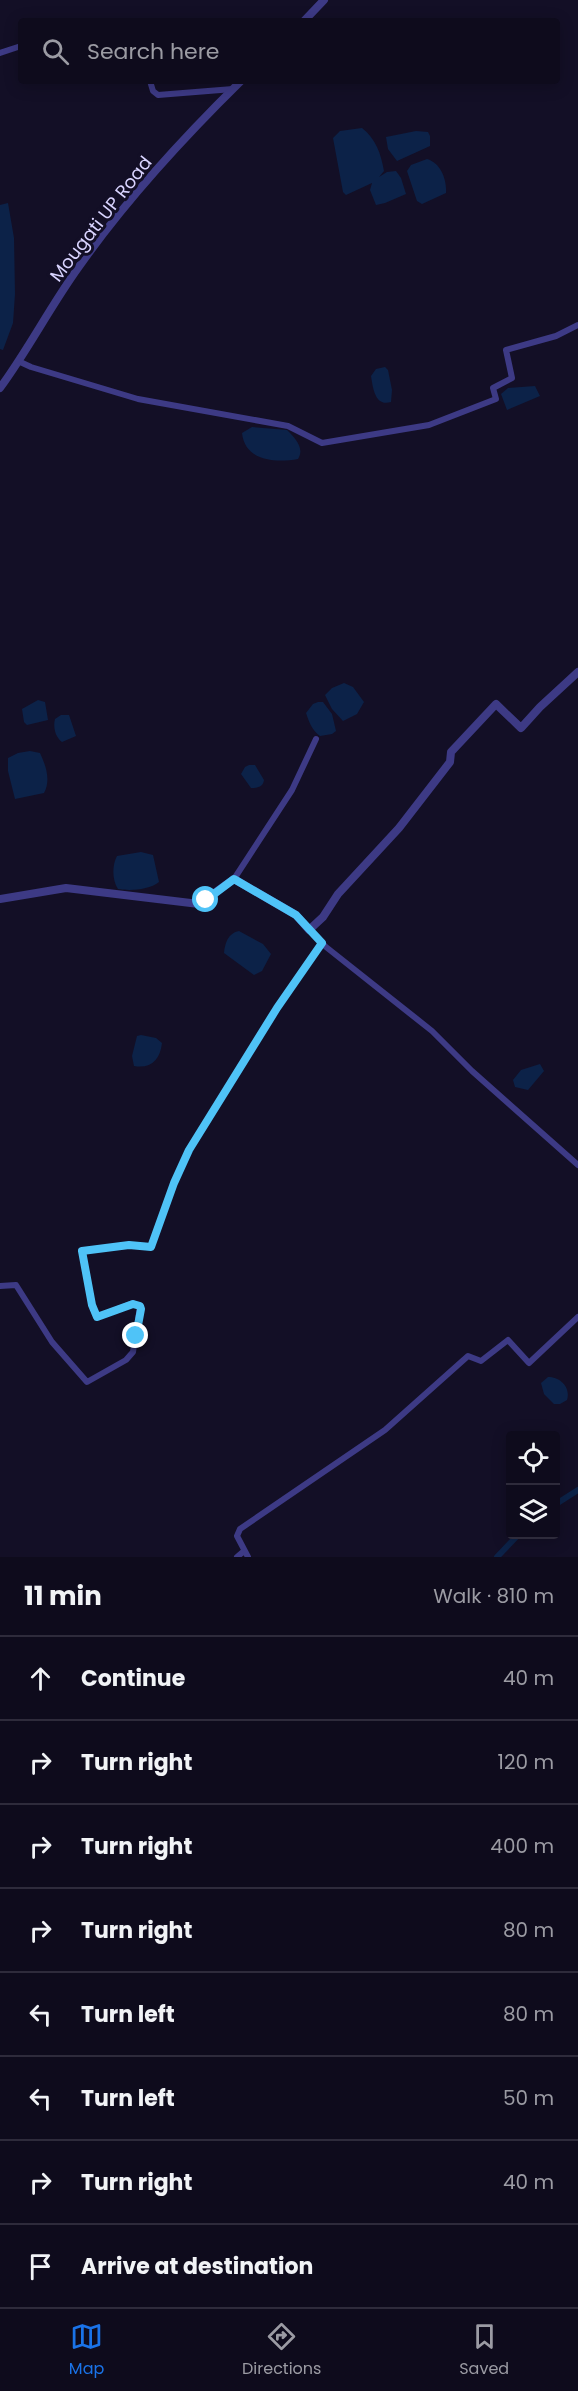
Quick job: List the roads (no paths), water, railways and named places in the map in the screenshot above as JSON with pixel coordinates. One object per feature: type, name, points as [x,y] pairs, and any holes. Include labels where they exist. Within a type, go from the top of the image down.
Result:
[{"type":"street","points":[[307,18],[324,0]]},
{"type":"street","points":[[0,53],[18,47]]},
{"type":"street","points":[[151,84],[155,94],[158,95],[233,89]]},
{"type":"street","name":"Mougati UP Road","points":[[0,388],[77,268],[160,167],[238,84]]},
{"type":"street","points":[[18,361],[138,399],[288,426],[322,443],[429,425],[496,399],[493,388],[512,378],[506,350],[556,336],[578,325]]},
{"type":"street","points":[[309,930],[323,917],[338,894],[399,828],[450,762],[451,752],[496,704],[521,728],[578,672]]},
{"type":"street","points":[[0,899],[66,888],[200,904],[234,879],[292,790],[316,739]]},
{"type":"street","points":[[234,879],[296,915],[322,943],[432,1032],[472,1071],[578,1165]]},
{"type":"street","points":[[0,1286],[16,1286],[45,1332],[87,1383],[129,1357],[134,1349],[140,1307],[133,1304],[97,1317],[92,1305],[82,1251],[129,1245],[151,1247],[174,1183],[189,1150],[277,1008],[322,943]]},
{"type":"street","points":[[237,1557],[246,1554],[237,1536],[240,1529],[385,1430],[468,1356],[481,1361],[508,1340],[529,1363],[578,1317]]},
{"type":"water","points":[[362,128],[371,137],[379,153],[384,171],[379,177],[387,172],[396,171],[406,194],[376,205],[370,190],[372,183],[346,195],[343,192],[333,138],[340,131]]},
{"type":"water","points":[[416,131],[428,132],[430,146],[397,161],[388,149],[386,137]]},
{"type":"water","points":[[427,159],[436,164],[442,173],[446,193],[422,204],[417,201],[407,171],[411,165]]},
{"type":"water","points":[[8,203],[14,238],[15,294],[13,323],[3,350],[0,349],[0,205]]},
{"type":"water","points":[[385,367],[388,370],[392,390],[391,402],[386,403],[378,399],[371,376],[376,369]]},
{"type":"water","points":[[535,386],[540,396],[507,410],[501,394],[508,388]]},
{"type":"water","points":[[252,427],[287,430],[300,447],[298,459],[280,461],[255,455],[244,442],[242,433]]},
{"type":"water","points":[[344,683],[353,687],[364,702],[357,714],[343,721],[332,709],[325,695],[332,688]]},
{"type":"water","points":[[38,700],[45,702],[48,720],[27,725],[24,722],[22,709]]},
{"type":"water","points":[[323,702],[332,714],[336,731],[332,734],[320,736],[310,723],[306,713],[313,704]]},
{"type":"water","points":[[61,715],[69,715],[76,736],[62,742],[56,735],[54,725],[55,719]]},
{"type":"water","points":[[30,751],[40,753],[47,773],[46,788],[44,793],[15,799],[8,771],[8,758]]},
{"type":"water","points":[[249,765],[255,765],[264,780],[260,787],[251,788],[241,774]]},
{"type":"water","points":[[141,852],[153,855],[159,882],[139,889],[118,889],[113,872],[117,856]]},
{"type":"water","points":[[239,931],[263,944],[271,954],[262,971],[254,975],[224,953],[228,939]]},
{"type":"water","points":[[137,1036],[156,1038],[162,1043],[157,1059],[150,1065],[140,1067],[134,1066],[132,1056]]},
{"type":"water","points":[[540,1064],[544,1071],[528,1090],[515,1087],[513,1080],[521,1070]]},
{"type":"water","points":[[548,1377],[564,1384],[568,1395],[567,1400],[554,1404],[544,1394],[541,1383]]},
{"type":"waterway","points":[[560,1501],[578,1490]]},
{"type":"waterway","points":[[497,1557],[514,1539]]}]
